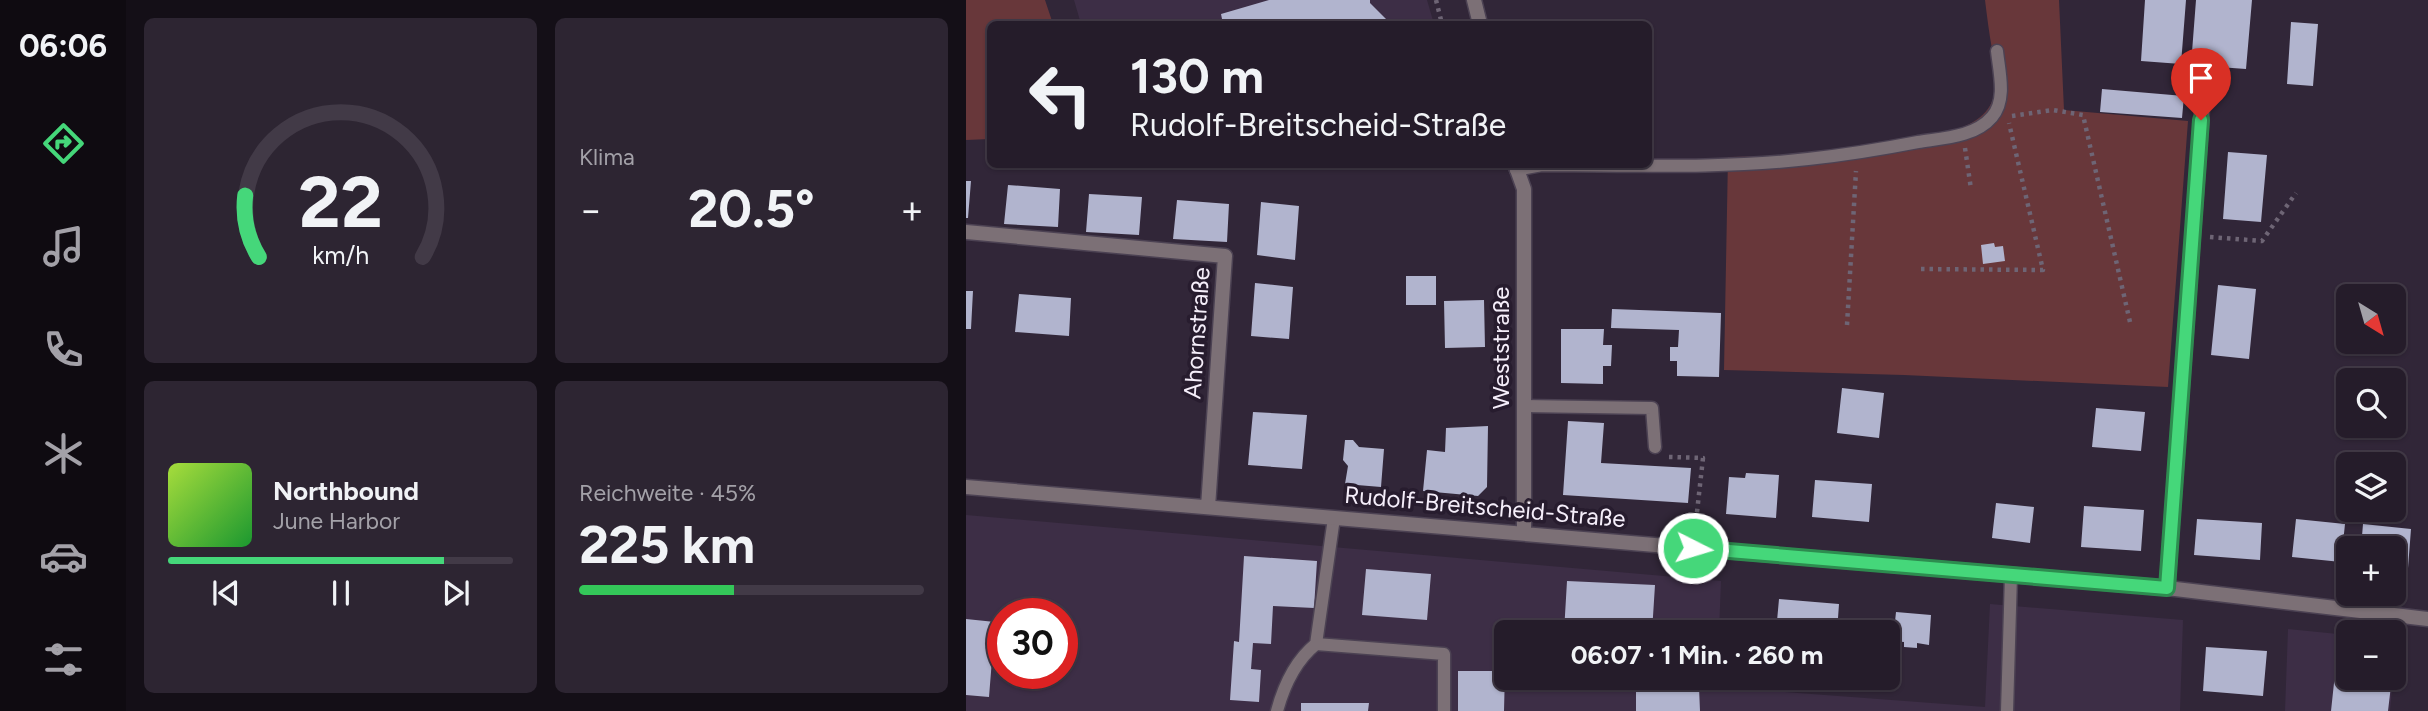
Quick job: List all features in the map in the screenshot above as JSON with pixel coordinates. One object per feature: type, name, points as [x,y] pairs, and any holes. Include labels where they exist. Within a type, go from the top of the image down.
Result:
[{"type":"street","points":[[1474,0],[1479,21]]},
{"type":"street","points":[[2167,588],[2204,82]]},
{"type":"street","name":"Weststraße","points":[[1516,168],[1524,189],[1524,533]]},
{"type":"street","name":"Ahornstraße","points":[[966,232],[1226,256],[1208,507]]},
{"type":"street","name":"Rudolf-Breitscheid-Straße","points":[[966,486],[2167,588],[2428,620]]},
{"type":"lane","points":[[1652,164],[1793,160],[1964,134],[1984,125],[1997,112],[2001,97],[1997,51]]},
{"type":"lane","points":[[1524,406],[1652,408],[1655,447]]},
{"type":"lane","points":[[1277,711],[1288,679],[1305,653],[1316,644],[1334,517]]},
{"type":"lane","points":[[2007,711],[2011,575]]},
{"type":"lane","points":[[1316,644],[1444,654],[1444,711]]},
{"type":"path","points":[[1436,0],[1441,21]]},
{"type":"path","points":[[1920,269],[2043,271],[2008,118],[2014,114],[2053,110],[2083,114],[2130,322]]},
{"type":"path","points":[[1964,134],[1971,190]]},
{"type":"path","points":[[1847,325],[1857,152]]},
{"type":"path","points":[[2191,236],[2262,241],[2296,193]]},
{"type":"path","points":[[1655,447],[1662,457],[1703,458],[1693,548]]},
{"type":"shaded area","points":[[966,0],[1045,0],[1052,21],[987,21],[987,139],[966,140]]},
{"type":"shaded area","points":[[1074,0],[1427,0],[1433,21],[1080,21]]},
{"type":"shaded area","points":[[1985,0],[2059,0],[2064,110],[2188,121],[2168,387],[1724,370],[1728,157],[1843,149],[1958,129],[1972,123],[1989,107],[1995,87],[1996,76]]},
{"type":"shaded area","points":[[966,515],[1721,581],[1719,620],[1494,620],[1494,690],[1756,690],[1985,707],[1990,604],[2183,620],[2180,711],[966,711]]},
{"type":"shaded area","points":[[2288,629],[2336,634],[2336,690],[2392,690],[2390,711],[2285,711]]},
{"type":"building","points":[[1269,0],[1370,0],[1388,21],[1222,21],[1221,14]]},
{"type":"building","points":[[2145,0],[2186,0],[2181,64],[2141,61]]},
{"type":"building","points":[[2196,0],[2252,0],[2246,69],[2191,65]]},
{"type":"building","points":[[2291,22],[2318,24],[2313,86],[2287,84]]},
{"type":"building","points":[[2102,89],[2184,96],[2182,118],[2100,112]]},
{"type":"building","points":[[2228,152],[2267,155],[2261,222],[2223,219]]},
{"type":"building","points":[[966,181],[971,181],[968,218],[966,218]]},
{"type":"building","points":[[1008,185],[1060,189],[1058,227],[1004,224]]},
{"type":"building","points":[[1089,194],[1142,197],[1139,235],[1086,232]]},
{"type":"building","points":[[1177,200],[1229,204],[1227,242],[1173,239]]},
{"type":"building","points":[[1261,202],[1299,206],[1295,260],[1257,255]]},
{"type":"building","points":[[1994,243],[1995,247],[2003,246],[2005,261],[1983,264],[1981,245]]},
{"type":"building","points":[[1406,276],[1436,276],[1436,305],[1406,305]]},
{"type":"building","points":[[1255,283],[1293,287],[1289,339],[1251,336]]},
{"type":"building","points":[[2218,285],[2256,289],[2249,359],[2211,355]]},
{"type":"building","points":[[966,291],[973,291],[971,329],[966,329]]},
{"type":"building","points":[[1019,294],[1071,298],[1069,336],[1015,332]]},
{"type":"building","points":[[1484,300],[1485,347],[1445,348],[1444,301]]},
{"type":"building","points":[[1612,309],[1721,313],[1719,377],[1677,376],[1677,361],[1670,361],[1670,347],[1678,347],[1679,330],[1611,328]]},
{"type":"building","points":[[1561,329],[1604,329],[1603,345],[1612,345],[1611,366],[1603,366],[1603,384],[1561,383]]},
{"type":"building","points":[[1842,388],[1884,393],[1879,438],[1837,433]]},
{"type":"building","points":[[2096,408],[2145,412],[2141,451],[2092,447]]},
{"type":"building","points":[[1253,412],[1307,415],[1302,469],[1248,465]]},
{"type":"building","points":[[1568,421],[1604,423],[1601,463],[1691,468],[1688,503],[1563,495]]},
{"type":"building","points":[[1488,426],[1487,487],[1478,496],[1423,491],[1427,450],[1445,452],[1446,428]]},
{"type":"building","points":[[1345,440],[1353,440],[1359,447],[1384,449],[1381,487],[1345,484],[1348,466],[1343,460]]},
{"type":"building","points":[[1746,473],[1779,475],[1776,518],[1726,514],[1729,477],[1745,478]]},
{"type":"building","points":[[1815,480],[1872,484],[1869,522],[1812,517]]},
{"type":"building","points":[[1996,503],[2034,507],[2030,543],[1992,538]]},
{"type":"building","points":[[2084,506],[2144,510],[2141,551],[2081,547]]},
{"type":"building","points":[[2197,519],[2262,523],[2260,560],[2194,555]]},
{"type":"building","points":[[2296,519],[2345,524],[2344,536],[2336,536],[2336,561],[2292,557]]},
{"type":"building","points":[[2363,524],[2411,529],[2408,568],[2406,536],[2362,536]]},
{"type":"building","points":[[1244,556],[1317,561],[1314,608],[1273,606],[1271,644],[1253,643],[1251,669],[1261,670],[1259,702],[1230,700],[1234,641],[1239,642]]},
{"type":"building","points":[[1366,569],[1431,574],[1427,620],[1362,615]]},
{"type":"building","points":[[1567,581],[1655,585],[1653,620],[1565,620]]},
{"type":"building","points":[[1779,599],[1839,604],[1838,620],[1777,620]]},
{"type":"building","points":[[1896,612],[1931,615],[1929,645],[1917,643],[1917,648],[1904,647],[1904,642],[1900,642],[1900,620],[1895,620]]},
{"type":"building","points":[[966,619],[987,621],[989,697],[966,695]]},
{"type":"building","points":[[2206,647],[2267,651],[2263,696],[2203,691]]},
{"type":"building","points":[[2336,664],[2336,690],[2390,690],[2388,711],[2331,711]]},
{"type":"building","points":[[1458,671],[1494,671],[1494,690],[1505,690],[1504,711],[1458,711]]},
{"type":"building","points":[[1636,690],[1699,690],[1700,711],[1636,711]]},
{"type":"building","points":[[1301,703],[1369,703],[1368,711],[1301,711]]},
{"type":"route","points":[[1693,548],[2167,588],[2201,120]]}]
